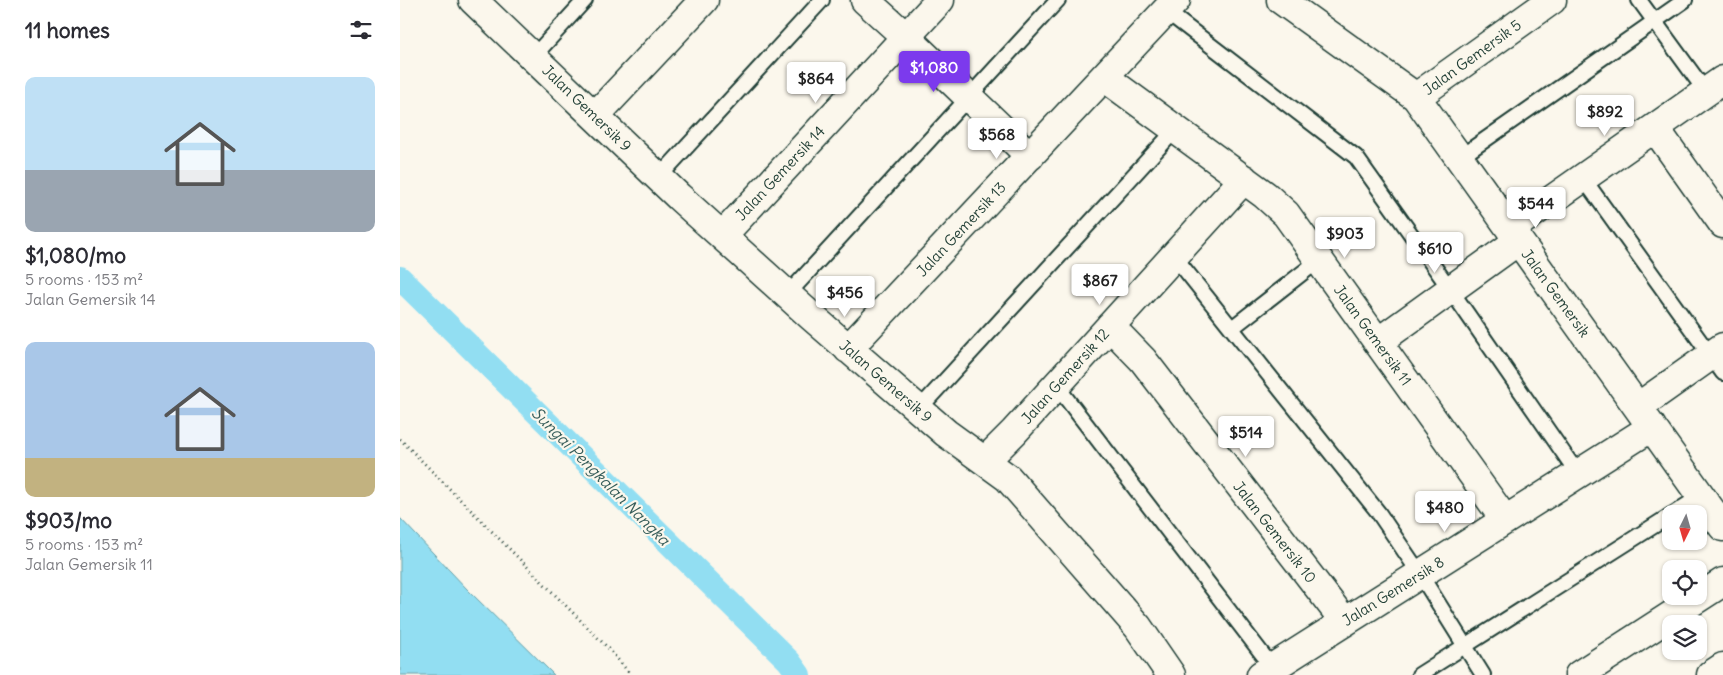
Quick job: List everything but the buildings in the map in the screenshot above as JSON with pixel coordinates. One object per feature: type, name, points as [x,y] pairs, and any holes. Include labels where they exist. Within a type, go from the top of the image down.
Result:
[{"type":"street","name":"Jalan Gemersik 9","points":[[473,0],[658,177],[787,295],[946,433],[999,470],[1017,486],[1138,626],[1171,675]]},
{"type":"street","points":[[595,116],[704,0]]},
{"type":"street","points":[[865,0],[1030,156]]},
{"type":"street","name":"Jalan Gemersik 14","points":[[722,236],[940,0]]},
{"type":"street","name":"Jalan Gemersik","points":[[1281,0],[1416,97],[1723,526]]},
{"type":"street","name":"Jalan Gemersik 5","points":[[1416,97],[1552,0]]},
{"type":"street","name":"Jalan Gemersik 13","points":[[848,349],[1171,6]]},
{"type":"street","name":"Jalan Gemersik 11","points":[[1104,77],[1244,179],[1286,214],[1505,520]]},
{"type":"street","points":[[1378,342],[1450,289],[1583,178],[1715,86]]},
{"type":"street","points":[[1655,128],[1723,224]]},
{"type":"street","name":"Jalan Gemersik 12","points":[[985,461],[1244,179]]},
{"type":"street","name":"Jalan Gemersik 10","points":[[1110,326],[1143,360],[1345,622]]},
{"type":"street","name":"Jalan Gemersik 8","points":[[1267,671],[1578,474],[1719,358]]},
{"type":"street","points":[[1579,675],[1723,582]]},
{"type":"street","points":[[1711,675],[1723,667]]},
{"type":"lane","points":[[533,57],[585,0]]},
{"type":"lane","points":[[658,177],[822,0]]},
{"type":"lane","points":[[787,295],[1058,0]]},
{"type":"lane","points":[[1639,0],[1654,22],[1715,86]]},
{"type":"lane","points":[[1459,158],[1685,0]]},
{"type":"lane","points":[[1171,6],[1356,157],[1578,474]]},
{"type":"lane","points":[[919,409],[1176,129]]},
{"type":"lane","points":[[1583,178],[1719,358]]},
{"type":"lane","points":[[1174,256],[1378,512],[1420,574],[1483,675]]},
{"type":"lane","points":[[1232,328],[1319,260]]},
{"type":"lane","points":[[1056,385],[1267,671]]},
{"type":"lane","points":[[1686,505],[1701,496]]},
{"type":"lane","points":[[1420,675],[1662,520]]},
{"type":"path","points":[[400,439],[609,649],[631,675]]},
{"type":"water","points":[[400,518],[467,589],[554,675],[400,675]]},
{"type":"waterway","name":"Sungai Pengkalan Nangka","points":[[400,278],[789,661],[799,675]]}]
